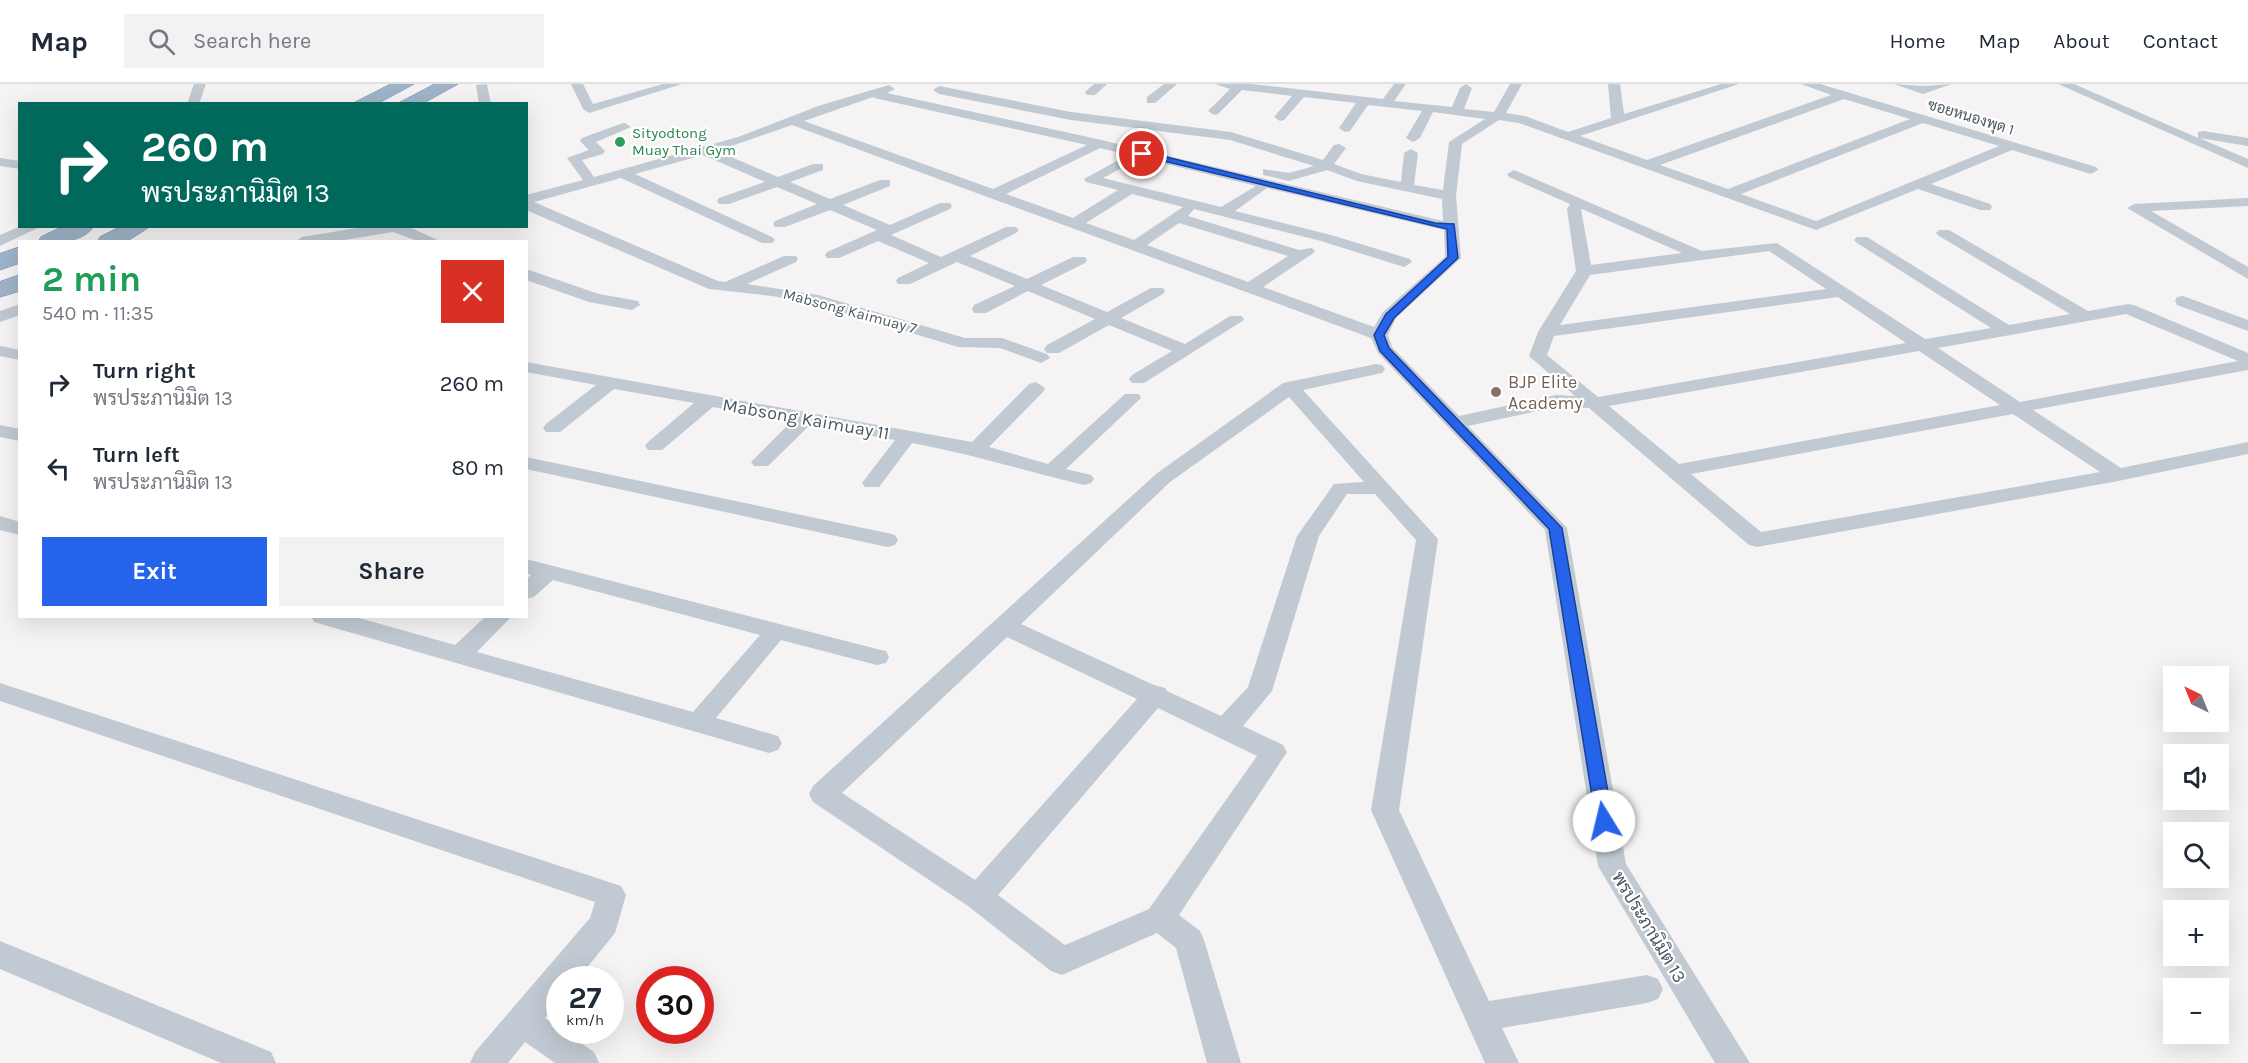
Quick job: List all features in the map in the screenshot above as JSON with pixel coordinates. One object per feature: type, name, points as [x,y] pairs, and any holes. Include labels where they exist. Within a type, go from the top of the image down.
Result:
[{"type":"highway","points":[[365,102],[405,84]]},
{"type":"highway","points":[[410,102],[448,84]]},
{"type":"highway","points":[[53,240],[79,228]]},
{"type":"highway","points":[[112,240],[136,228]]},
{"type":"highway","points":[[0,262],[18,256]]},
{"type":"highway","points":[[0,290],[18,283]]},
{"type":"street","points":[[194,102],[200,84]]},
{"type":"street","points":[[577,84],[589,109],[676,84]]},
{"type":"street","points":[[528,201],[705,151],[902,84]]},
{"type":"street","points":[[1091,92],[1101,84]]},
{"type":"street","points":[[1151,100],[1171,84]]},
{"type":"street","points":[[1221,84],[1262,86],[1300,93],[1521,119],[1815,226],[2011,146]]},
{"type":"street","points":[[1324,95],[1332,84]]},
{"type":"street","points":[[1387,102],[1400,84]]},
{"type":"street","points":[[794,121],[1379,335],[1389,316],[1453,258],[1449,196],[1456,142],[1499,115],[1516,84]]},
{"type":"street","points":[[1614,84],[1618,120]]},
{"type":"street","points":[[1567,136],[1733,84]]},
{"type":"street","name":"ซอยหนองพุด 1","points":[[1807,84],[2091,170]]},
{"type":"street","points":[[1900,84],[1921,90],[1946,84]]},
{"type":"street","points":[[2064,84],[2248,164]]},
{"type":"street","points":[[482,85],[485,102]]},
{"type":"street","points":[[1214,111],[1239,86]]},
{"type":"street","points":[[1457,110],[1466,88]]},
{"type":"street","points":[[939,90],[1071,116],[1231,136],[1298,155],[1324,167],[1449,196]]},
{"type":"street","points":[[1280,117],[1300,93]]},
{"type":"street","points":[[874,94],[1097,143],[1435,225],[1451,226]]},
{"type":"street","points":[[1647,165],[1843,95]]},
{"type":"street","points":[[1345,128],[1365,100]]},
{"type":"street","points":[[1413,138],[1430,107]]},
{"type":"street","points":[[1728,194],[1922,119]]},
{"type":"street","points":[[591,182],[574,158],[598,151],[587,141],[624,127]]},
{"type":"street","points":[[2168,130],[2248,142]]},
{"type":"street","points":[[995,194],[1095,146]]},
{"type":"street","points":[[1202,158],[1289,177],[1324,167],[1340,148]]},
{"type":"street","points":[[705,151],[830,204],[941,263]]},
{"type":"street","points":[[1407,188],[1411,153]]},
{"type":"street","points":[[1124,161],[1091,179],[1326,238],[1404,262]]},
{"type":"street","points":[[0,162],[18,165]]},
{"type":"street","points":[[724,201],[818,167]]},
{"type":"street","points":[[623,174],[767,240]]},
{"type":"street","points":[[1514,174],[1701,256]]},
{"type":"street","points":[[780,224],[885,183]]},
{"type":"street","points":[[1917,184],[1985,207]]},
{"type":"street","points":[[1075,223],[1130,189]]},
{"type":"street","points":[[1223,212],[1260,189]]},
{"type":"street","points":[[1580,202],[1574,209],[1584,271],[1547,332],[1538,356],[1757,540],[2118,476],[2248,448]]},
{"type":"street","points":[[2248,202],[2134,208],[2248,274]]},
{"type":"street","name":"Mabsong Kaimuay 7","points":[[528,203],[724,288],[772,291],[818,300],[964,344],[1002,342],[1047,353],[1105,318]]},
{"type":"street","points":[[2222,203],[2248,216]]},
{"type":"street","points":[[1136,246],[1175,217],[1196,205]]},
{"type":"street","points":[[833,255],[945,206]]},
{"type":"street","points":[[1175,217],[1300,255]]},
{"type":"street","points":[[0,242],[31,228]]},
{"type":"street","points":[[315,240],[391,228]]},
{"type":"street","points":[[400,228],[430,240]]},
{"type":"street","points":[[903,281],[1011,230]]},
{"type":"street","points":[[1944,233],[2085,316]]},
{"type":"street","points":[[1250,288],[1326,238]]},
{"type":"street","points":[[1862,240],[2006,330]]},
{"type":"street","points":[[1584,271],[1772,246],[2118,476]]},
{"type":"street","points":[[957,256],[1185,350]]},
{"type":"street","points":[[724,288],[790,259]]},
{"type":"street","points":[[980,309],[1079,260]]},
{"type":"street","points":[[528,275],[595,298],[632,305]]},
{"type":"street","points":[[1105,318],[1157,291]]},
{"type":"street","points":[[1547,332],[1839,292]]},
{"type":"street","points":[[2183,301],[2248,326]]},
{"type":"street","points":[[1461,429],[1570,414],[1593,403],[1918,344],[2128,309],[2248,359]]},
{"type":"street","points":[[0,317],[18,310]]},
{"type":"street","points":[[1052,471],[1135,388],[1185,350],[1236,320]]},
{"type":"street","name":"พรประภานิมิต 13","points":[[1379,335],[1384,349],[1556,528],[1612,866],[1733,1063]]},
{"type":"street","points":[[0,351],[18,355]]},
{"type":"street","points":[[1674,471],[2248,365]]},
{"type":"street","name":"Mabsong Kaimuay 11","points":[[528,367],[976,449],[1084,479]]},
{"type":"street","points":[[1003,625],[1156,694],[1274,752],[1160,918],[1062,960],[978,897],[823,794],[1003,625],[1163,478],[1290,387],[1376,369]]},
{"type":"street","points":[[553,428],[610,383]]},
{"type":"street","points":[[1290,387],[1427,539],[1385,810],[1502,1063]]},
{"type":"street","points":[[976,449],[1036,388]]},
{"type":"street","points":[[655,446],[708,401]]},
{"type":"street","points":[[761,462],[806,418]]},
{"type":"street","points":[[0,431],[18,435]]},
{"type":"street","points":[[873,483],[908,437]]},
{"type":"street","points":[[528,463],[887,540]]},
{"type":"street","points":[[1226,728],[1259,691],[1308,536],[1341,488],[1380,488]]},
{"type":"street","points":[[0,523],[18,528]]},
{"type":"street","points":[[528,588],[537,569],[877,657]]},
{"type":"street","points":[[329,618],[769,743]]},
{"type":"street","points":[[459,655],[499,618]]},
{"type":"street","points":[[698,723],[776,631]]},
{"type":"street","points":[[0,692],[611,895],[604,924],[487,1063]]},
{"type":"street","points":[[978,897],[1156,694]]},
{"type":"street","points":[[1160,918],[1189,940],[1224,1063]]},
{"type":"street","points":[[0,955],[259,1063]]},
{"type":"street","points":[[1480,1017],[1647,989]]},
{"type":"street","points":[[524,1021],[582,1063]]},
{"type":"place","name":"Sityodtong Muay Thai Gym","points":[[620,142]]},
{"type":"place","name":"BJP Elite Academy","points":[[1496,392]]},
{"type":"route","points":[[1142,154],[1435,225],[1451,226],[1453,258],[1389,316],[1379,335],[1384,349],[1556,528],[1604,821]]}]
